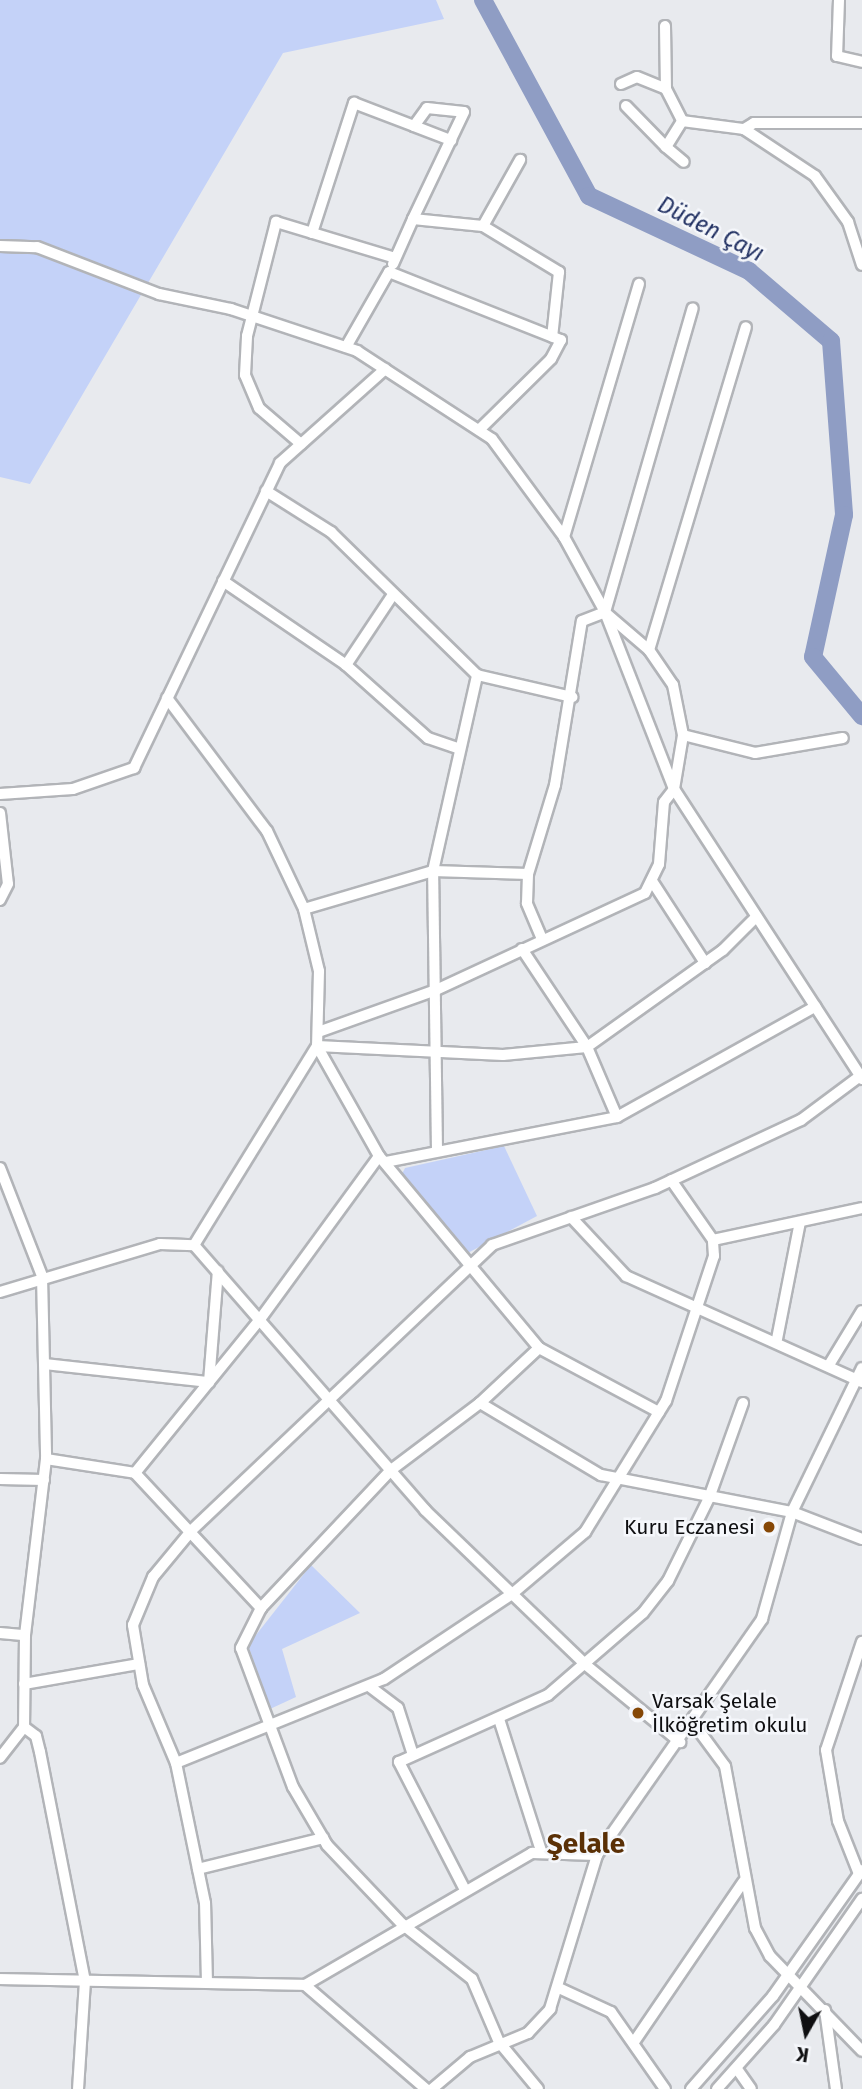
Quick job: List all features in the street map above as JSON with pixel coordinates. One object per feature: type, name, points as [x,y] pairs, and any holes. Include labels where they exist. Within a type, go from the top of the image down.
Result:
[{"type":"street","points":[[839,0],[837,56],[862,62]]},
{"type":"street","points":[[665,26],[666,89],[682,121]]},
{"type":"street","points":[[621,84],[637,77],[666,89]]},
{"type":"street","points":[[312,233],[354,103],[451,140]]},
{"type":"street","points":[[626,106],[684,162]]},
{"type":"street","points":[[346,347],[389,272],[464,112],[427,108],[414,126]]},
{"type":"street","points":[[682,121],[744,129],[815,176],[848,222],[862,265]]},
{"type":"street","points":[[666,147],[682,121]]},
{"type":"street","points":[[744,129],[754,123],[862,123]]},
{"type":"street","points":[[483,226],[520,160]]},
{"type":"street","points":[[413,219],[483,226],[559,272],[552,337]]},
{"type":"street","points":[[301,444],[259,408],[245,375],[276,222],[395,258]]},
{"type":"street","points":[[0,246],[37,247],[159,294],[255,317],[346,347],[385,369],[492,439],[564,537],[605,612],[674,789],[861,1078],[802,1120],[671,1180],[492,1245],[190,1532],[153,1577],[139,1605],[133,1625],[139,1664],[176,1763],[198,1868],[207,1983]]},
{"type":"street","points":[[389,272],[561,340],[551,359],[479,430]]},
{"type":"street","points":[[564,537],[639,284]]},
{"type":"street","points":[[605,612],[693,308]]},
{"type":"street","points":[[649,650],[746,327]]},
{"type":"street","points":[[0,794],[73,789],[134,768],[280,463],[385,369]]},
{"type":"street","points":[[266,492],[331,531],[392,596],[477,675],[572,698]]},
{"type":"street","points":[[223,581],[346,665],[428,738],[460,750]]},
{"type":"street","points":[[346,665],[392,596]]},
{"type":"street","points":[[321,1031],[436,990],[542,939],[631,903],[652,881],[664,802],[674,789],[683,735],[673,685],[649,650],[605,612]]},
{"type":"street","points":[[542,939],[527,903],[528,874],[555,785],[572,698],[582,621],[605,612]]},
{"type":"street","points":[[437,1151],[433,1053],[436,990],[433,871],[477,675]]},
{"type":"street","points":[[167,698],[267,831],[304,909],[319,971],[321,1031],[317,1046],[194,1245]]},
{"type":"street","points":[[683,735],[755,753],[844,738]]},
{"type":"street","points":[[0,813],[8,884],[0,900]]},
{"type":"street","points":[[304,909],[433,871],[528,874]]},
{"type":"street","points":[[652,881],[705,963]]},
{"type":"street","points":[[317,1046],[433,1053],[587,1047],[705,963],[756,917]]},
{"type":"street","points":[[522,949],[587,1047],[617,1117]]},
{"type":"street","points":[[135,1473],[261,1318],[383,1159],[617,1117],[815,1007]]},
{"type":"street","points":[[317,1046],[383,1159],[467,1269],[539,1348],[660,1412]]},
{"type":"street","points":[[0,1168],[42,1276],[46,1459],[25,1635],[24,1727],[0,1758]]},
{"type":"street","points":[[176,1763],[369,1686],[512,1594],[585,1532],[621,1480],[660,1412],[698,1309],[713,1240],[671,1180]]},
{"type":"street","points":[[713,1240],[862,1208]]},
{"type":"street","points":[[571,1217],[612,1266],[698,1309],[777,1339],[858,1380]]},
{"type":"street","points":[[777,1339],[800,1222]]},
{"type":"street","points":[[0,1292],[42,1276],[160,1244],[194,1245],[261,1318],[391,1470],[512,1594],[583,1661],[680,1742]]},
{"type":"street","points":[[209,1382],[218,1271]]},
{"type":"street","points":[[829,1365],[862,1311]]},
{"type":"street","points":[[538,2089],[499,2042],[472,1979],[402,1924],[323,1838],[268,1726],[241,1648],[261,1608],[391,1470],[480,1403],[539,1348]]},
{"type":"street","points":[[45,1364],[209,1382]]},
{"type":"street","points":[[432,2089],[455,2067],[539,2023],[561,1989],[597,1855],[694,1724],[762,1619],[792,1512],[862,1368]]},
{"type":"street","points":[[480,1403],[601,1475],[792,1512],[862,1539]]},
{"type":"street","points":[[464,1888],[403,1777],[399,1762],[412,1752],[499,1719],[548,1695],[583,1661],[643,1613],[668,1581],[709,1498],[743,1404]]},
{"type":"street","points":[[46,1459],[135,1473],[261,1608]]},
{"type":"street","points":[[0,1479],[44,1480]]},
{"type":"street","points":[[0,1633],[25,1635]]},
{"type":"street","points":[[691,2089],[788,1975],[860,1872],[838,1821],[826,1750],[861,1650]]},
{"type":"street","points":[[24,1684],[139,1664]]},
{"type":"street","points":[[369,1686],[398,1708],[412,1752]]},
{"type":"street","points":[[499,1719],[541,1851]]},
{"type":"street","points":[[694,1724],[725,1766],[743,1882],[755,1928],[788,1975],[802,1985],[862,2051]]},
{"type":"street","points":[[24,1727],[36,1736],[40,1752],[85,1981],[78,2089]]},
{"type":"street","points":[[198,1868],[323,1838]]},
{"type":"street","points":[[0,1979],[305,1985],[464,1888],[541,1851],[597,1855]]},
{"type":"street","points":[[634,2042],[743,1882]]},
{"type":"street","points":[[717,2089],[737,2069],[802,1985],[862,1899]]},
{"type":"street","points":[[305,1985],[425,2089]]},
{"type":"street","points":[[561,1989],[611,2012],[665,2089]]},
{"type":"street","points":[[824,2008],[836,2089]]},
{"type":"street","points":[[737,2069],[751,2089]]},
{"type":"shaded area","points":[[0,0],[436,0],[444,19],[283,53],[30,484],[0,477]]},
{"type":"shaded area","points":[[504,1146],[537,1216],[464,1255],[402,1174],[405,1168]]},
{"type":"shaded area","points":[[311,1565],[360,1613],[282,1649],[296,1697],[270,1709],[248,1645]]},
{"type":"waterway","name":"Düden Çayı","points":[[483,0],[589,196],[749,271],[831,341],[844,515],[813,657],[862,716]]},
{"type":"place","name":"Kuru Eczanesi","points":[[769,1527]]},
{"type":"place","name":"Varsak Şelale İlköğretim okulu","points":[[638,1713]]},
{"type":"district","name":"Şelale","points":[[586,1844]]}]
